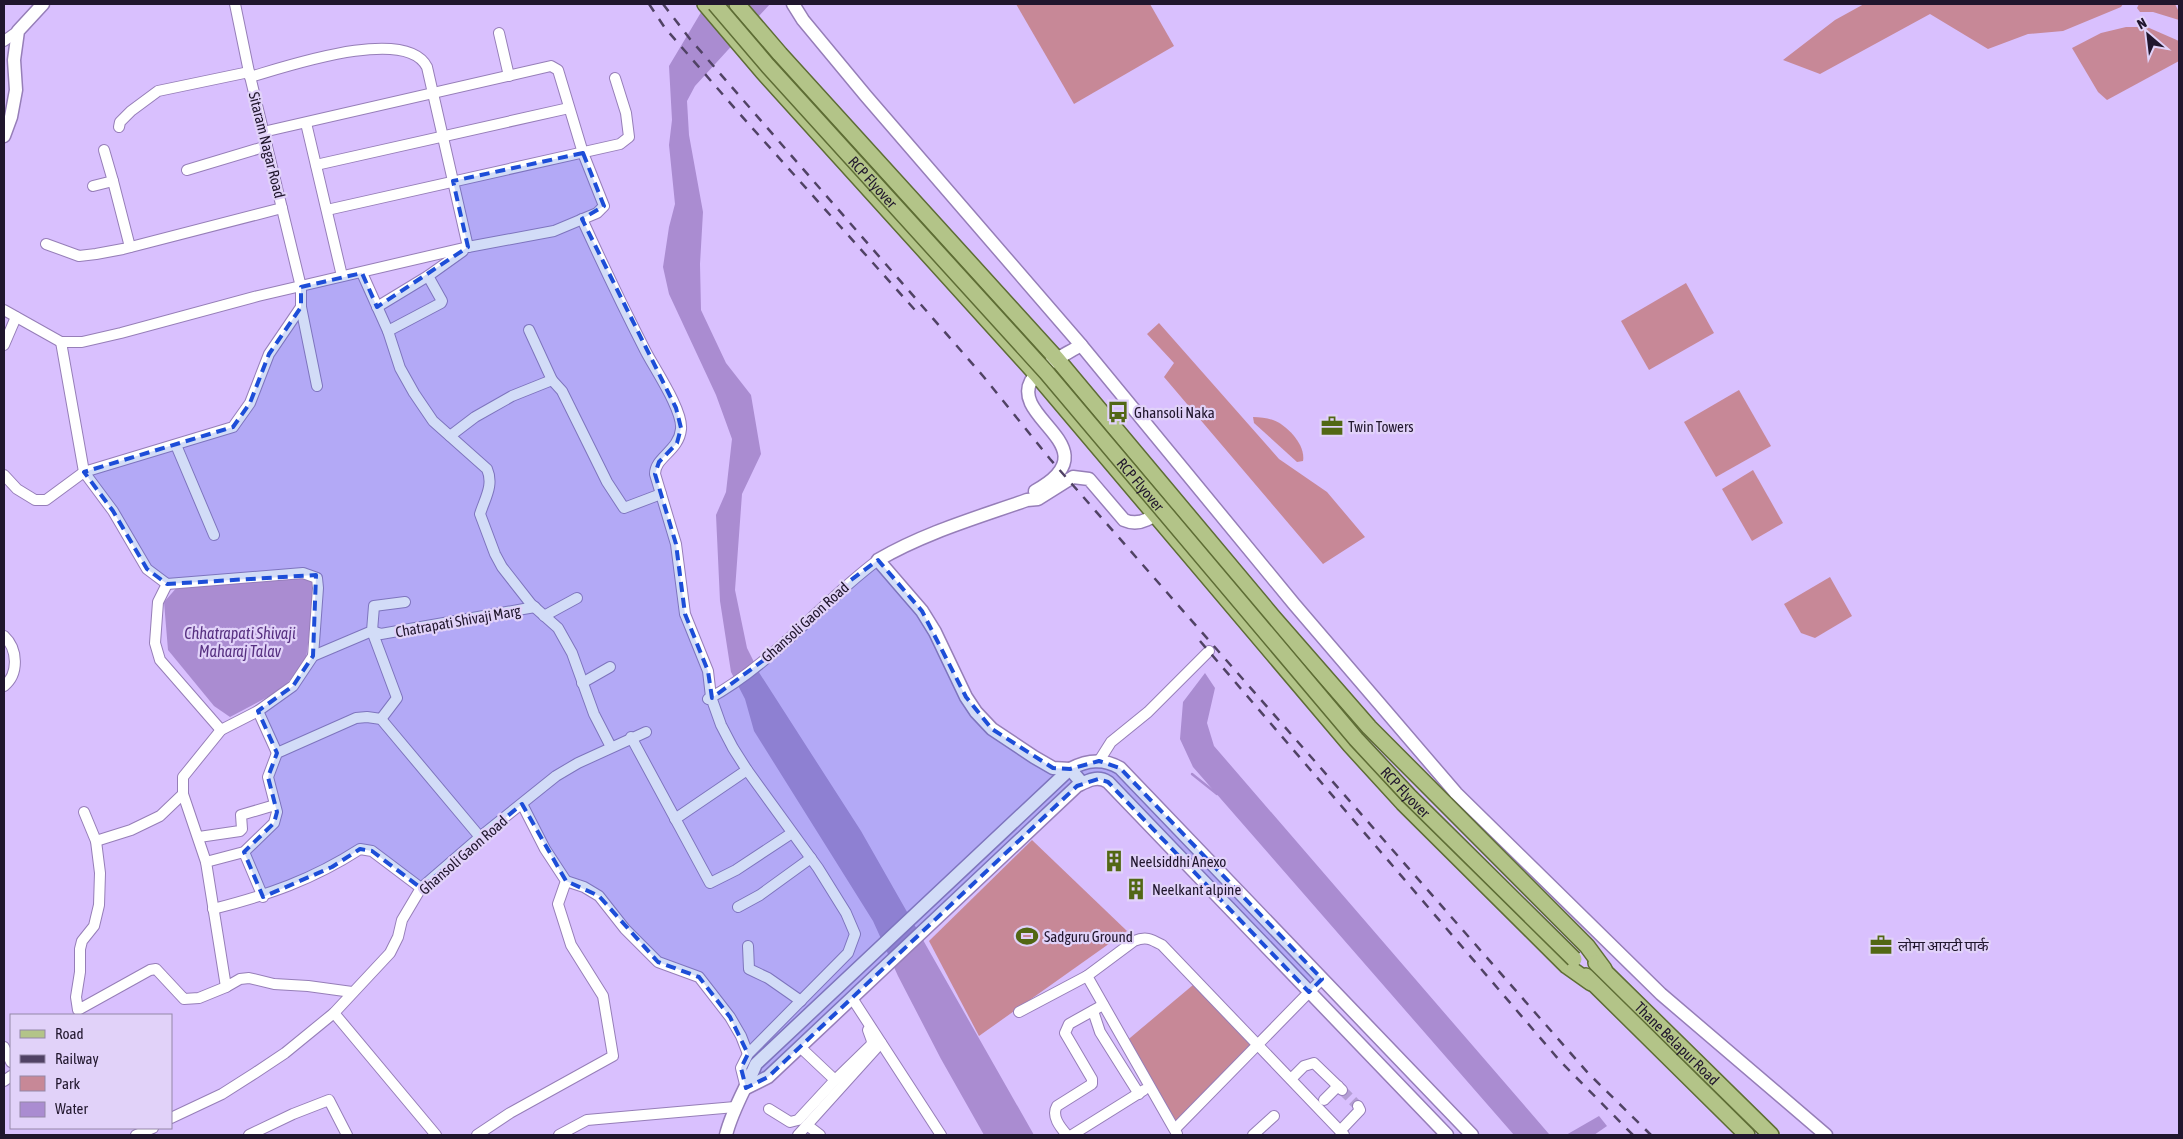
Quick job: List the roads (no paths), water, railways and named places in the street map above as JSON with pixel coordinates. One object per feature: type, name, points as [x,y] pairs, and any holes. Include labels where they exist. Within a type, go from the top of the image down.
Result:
[{"type":"main road","points":[[705,4],[762,71],[1036,374],[1350,745],[1403,803],[1567,966],[1591,983]]},
{"type":"main road","name":"RCP Flyover","points":[[715,4],[768,66],[1046,372],[1356,739],[1409,796],[1577,956]]},
{"type":"main road","name":"RCP Flyover","points":[[726,4],[774,60],[1053,367],[1363,733],[1577,956]]},
{"type":"main road","points":[[739,7],[1058,359],[1174,499],[1370,727],[1587,946],[1604,970]]},
{"type":"main road","name":"Thane Belapur Road","points":[[1577,956],[1604,970],[1771,1135]]},
{"type":"main road","name":"Thane Belapur Road","points":[[1577,956],[1591,983],[1747,1135]]},
{"type":"street","points":[[4,41],[18,31],[43,4]]},
{"type":"street","name":"Sitaram Nagar Road","points":[[235,4],[249,75],[301,287],[301,307],[317,386]]},
{"type":"street","points":[[793,4],[803,20],[866,96],[1081,345],[1294,604],[1456,794],[1661,994],[1826,1135]]},
{"type":"street","points":[[4,136],[11,117],[16,90],[14,60],[18,31]]},
{"type":"street","points":[[500,33],[509,76]]},
{"type":"street","points":[[119,127],[120,122],[131,111],[158,92],[249,75],[360,50],[390,49],[416,55],[424,60],[468,247]]},
{"type":"street","points":[[4,310],[61,342],[82,342],[342,276],[362,273],[468,247],[554,230],[597,214],[604,206],[583,153],[558,70],[551,66],[264,132]]},
{"type":"street","points":[[327,210],[620,144],[629,137],[626,113],[615,78]]},
{"type":"street","points":[[316,165],[569,108]]},
{"type":"street","points":[[306,122],[342,276]]},
{"type":"street","points":[[187,170],[267,146]]},
{"type":"street","points":[[104,150],[130,247]]},
{"type":"street","points":[[93,186],[113,181]]},
{"type":"street","points":[[46,244],[79,256],[130,247],[282,208]]},
{"type":"street","points":[[582,219],[646,352],[676,408],[681,428],[677,443],[655,468],[656,480],[667,521],[676,544],[685,614],[708,671],[709,698],[733,748],[746,770],[811,858],[846,913],[855,934],[848,953],[748,1054],[741,1068],[746,1088]]},
{"type":"street","points":[[376,307],[428,276],[468,247]]},
{"type":"street","points":[[362,273],[388,331],[400,368],[414,393],[433,421],[487,469],[490,477],[490,489],[480,514],[495,554],[502,567],[535,607],[558,628],[572,653],[594,714],[611,747]]},
{"type":"street","points":[[388,331],[441,303],[442,301],[428,276]]},
{"type":"street","points":[[5,479],[35,500],[46,500],[84,472],[234,427],[250,403],[269,354],[301,307]]},
{"type":"street","points":[[4,345],[16,317]]},
{"type":"street","points":[[529,330],[552,380],[565,398],[607,482],[624,508],[661,494]]},
{"type":"street","points":[[61,342],[84,472],[113,511],[147,569],[166,584],[303,573],[311,574],[317,578],[318,588],[313,656],[293,686],[258,711],[220,730],[183,777],[183,794],[206,862],[226,987]]},
{"type":"street","points":[[1027,500],[1034,492],[1049,483],[1059,473],[1065,458],[1064,448],[1029,398],[1028,389],[1036,374],[1081,345]]},
{"type":"street","points":[[450,436],[475,417],[512,396],[552,380]]},
{"type":"street","points":[[176,445],[214,536]]},
{"type":"street","points":[[1082,784],[1070,769],[1053,768],[1034,757],[992,729],[976,712],[922,610],[878,560],[900,547],[923,537],[1027,500],[1038,499],[1073,477],[1080,476],[1089,479],[1124,520],[1132,524],[1141,522],[1155,514],[1174,499]]},
{"type":"street","name":"Ghansoli Gaon Road","points":[[709,698],[725,689],[787,643],[851,580],[878,560]]},
{"type":"street","points":[[166,584],[158,602],[155,643],[160,660],[220,730]]},
{"type":"street","points":[[544,616],[577,598]]},
{"type":"street","name":"Chatrapati Shivaji Marg","points":[[376,632],[374,606],[405,602]]},
{"type":"street","name":"Chatrapati Shivaji Marg","points":[[313,656],[376,632],[535,607]]},
{"type":"street","points":[[376,632],[397,698],[381,719]]},
{"type":"street","points":[[4,636],[15,652],[15,664],[8,683],[4,686]]},
{"type":"street","points":[[1099,761],[1111,742],[1148,712],[1209,651]]},
{"type":"street","points":[[582,683],[610,667]]},
{"type":"street","points":[[206,862],[244,852],[274,823],[277,812],[268,777],[277,753],[258,711]]},
{"type":"street","points":[[277,753],[356,718],[381,719],[480,837]]},
{"type":"street","name":"Ghansoli Gaon Road","points":[[172,1118],[222,1094],[255,1073],[285,1053],[334,1013],[390,953],[398,937],[402,920],[421,888],[480,837],[556,776],[578,763],[646,732]]},
{"type":"street","points":[[631,738],[710,883],[736,870],[792,833]]},
{"type":"street","points":[[726,1135],[734,1107],[746,1088],[756,1064],[1070,769],[1089,761],[1099,761],[1110,762],[1120,768],[1472,1135]]},
{"type":"street","points":[[675,819],[746,770]]},
{"type":"street","points":[[746,1088],[768,1077],[1076,786],[1098,779],[1108,782],[1447,1135]]},
{"type":"street","points":[[96,841],[130,830],[160,816],[183,794]]},
{"type":"street","points":[[522,804],[545,849],[566,881],[584,887],[600,896],[625,929],[658,962],[699,977],[730,1017],[741,1036],[748,1054]]},
{"type":"street","points":[[199,837],[240,831],[242,829],[241,815],[275,805]]},
{"type":"street","points":[[76,1013],[80,949],[82,940],[94,926],[99,905],[100,873],[96,841],[84,812]]},
{"type":"street","points":[[213,909],[263,897],[332,867],[360,849],[372,851],[421,888]]},
{"type":"street","points":[[244,852],[263,897]]},
{"type":"street","points":[[738,907],[760,895],[811,858]]},
{"type":"street","points":[[478,1135],[510,1114],[613,1056],[603,996],[571,945],[558,904],[566,881]]},
{"type":"street","points":[[1019,1012],[1087,976],[1134,941],[1150,938],[1162,945],[1342,1133],[1360,1110],[1358,1106]]},
{"type":"street","points":[[748,946],[749,969],[768,978],[801,1001]]},
{"type":"street","points":[[76,1013],[150,970],[156,969],[184,999],[199,998],[240,979],[249,978],[274,984],[352,992]]},
{"type":"street","points":[[855,971],[866,984]]},
{"type":"street","points":[[1087,976],[1176,1132],[1322,979]]},
{"type":"street","points":[[852,998],[941,1135]]},
{"type":"street","points":[[1067,1135],[1054,1114],[1054,1110],[1057,1106],[1092,1084],[1092,1079],[1064,1033],[1069,1024],[1103,1005]]},
{"type":"street","points":[[1093,1011],[1100,1032],[1139,1094]]},
{"type":"street","points":[[334,1013],[436,1135]]},
{"type":"street","points":[[769,1109],[790,1122],[798,1120],[871,1045],[870,1034],[863,1022]]},
{"type":"street","points":[[798,1135],[881,1043]]},
{"type":"street","points":[[4,1047],[10,1060]]},
{"type":"street","points":[[800,1047],[835,1080]]},
{"type":"street","points":[[1291,1080],[1304,1066],[1314,1063],[1340,1088],[1324,1100]]},
{"type":"street","points":[[1072,1135],[1149,1087]]},
{"type":"street","points":[[249,1135],[293,1114],[329,1100],[348,1135]]},
{"type":"street","points":[[559,1135],[593,1119],[734,1107]]},
{"type":"street","points":[[1253,1135],[1274,1116]]},
{"type":"street","points":[[807,1125],[820,1135]]},
{"type":"street","points":[[136,1135],[150,1129]]},
{"type":"water","points":[[706,4],[770,4],[695,86],[687,101],[689,135],[703,212],[700,264],[701,310],[726,363],[751,395],[761,454],[742,494],[735,590],[747,648],[760,674],[861,831],[1034,1135],[984,1135],[941,1059],[898,976],[873,921],[754,731],[745,699],[731,672],[720,601],[716,515],[726,492],[732,439],[716,395],[669,294],[663,267],[669,227],[675,204],[669,145],[672,120],[669,66]]},
{"type":"water","name":"Chhatrapati Shivaji Maharaj Talav","points":[[308,577],[316,585],[306,659],[283,689],[230,717],[214,706],[168,650],[164,602],[179,585]]},
{"type":"water","points":[[1205,673],[1215,688],[1207,723],[1214,746],[1549,1134],[1559,1135],[1514,1135],[1193,767],[1180,739],[1183,702]]},
{"type":"water","points":[[1599,1116],[1607,1126],[1594,1135],[1566,1135]]},
{"type":"waterway","points":[[1192,774],[1217,794]]},
{"type":"tunnel","points":[[1342,1090],[1358,1106]]},
{"type":"railway","points":[[649,4],[665,28],[738,112],[915,310]]},
{"type":"railway","points":[[663,4],[690,39],[983,376],[1050,459],[1588,1073],[1651,1135]]},
{"type":"railway","points":[[1200,641],[1560,1061],[1633,1135]]},
{"type":"place","name":"Ghansoli Naka","points":[[1118,412]]},
{"type":"place","name":"Twin Towers","points":[[1332,426]]},
{"type":"place","name":"Neelsiddhi Anexo","points":[[1114,861]]},
{"type":"place","name":"Neelkant alpine","points":[[1136,889]]},
{"type":"place","name":"Sadguru Ground","points":[[1027,936]]},
{"type":"place","name":"लोमा आयटी पार्क","points":[[1881,945]]}]
